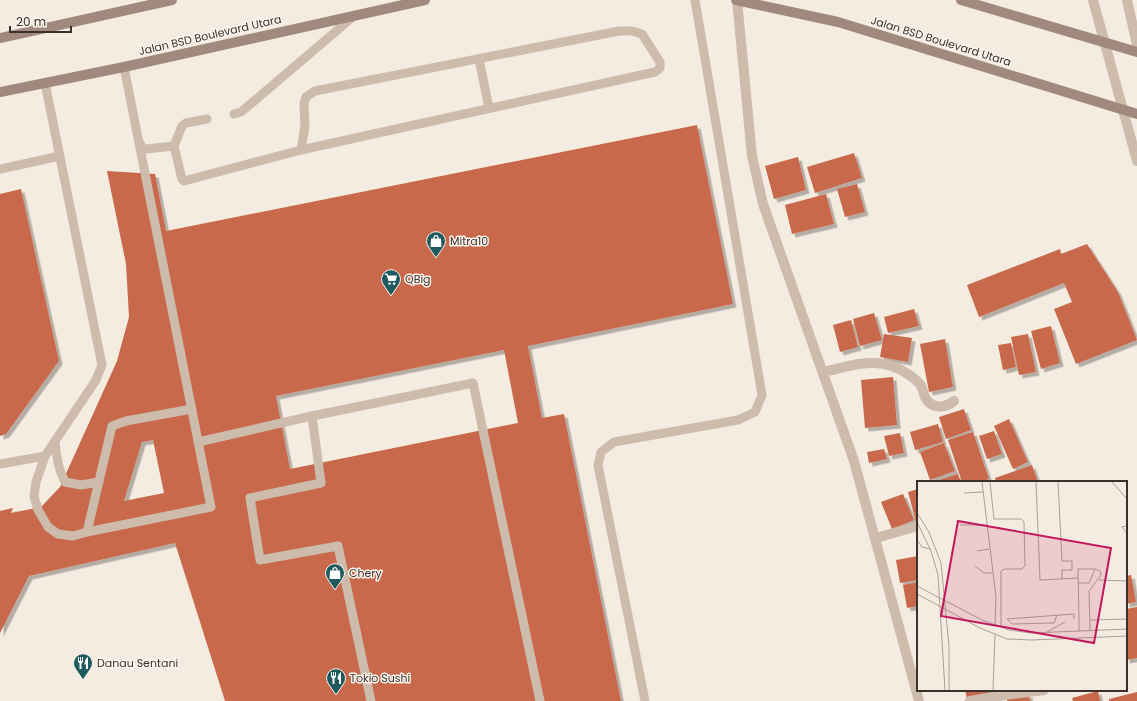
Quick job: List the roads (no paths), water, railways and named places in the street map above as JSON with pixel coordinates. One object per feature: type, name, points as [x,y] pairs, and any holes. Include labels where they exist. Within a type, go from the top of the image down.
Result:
[{"type":"main road","points":[[0,38],[172,0]]},
{"type":"main road","name":"Jalan BSD Boulevard Utara","points":[[0,92],[425,0]]},
{"type":"main road","name":"Jalan BSD Boulevard Utara","points":[[736,0],[838,22],[1137,114]]},
{"type":"main road","points":[[962,0],[1137,52]]},
{"type":"street","points":[[736,0],[752,156],[763,204],[854,461],[919,701]]},
{"type":"street","points":[[1093,0],[1137,161]]},
{"type":"street","points":[[1127,0],[1137,45]]},
{"type":"street","points":[[822,372],[858,364],[885,364],[897,368],[920,384],[927,401],[932,405],[944,407],[954,401]]},
{"type":"street","points":[[876,538],[917,526]]},
{"type":"street","points":[[970,701],[1036,691]]},
{"type":"lane","points":[[645,701],[598,465],[601,452],[614,442],[738,420],[755,412],[762,395],[695,0]]},
{"type":"lane","points":[[234,114],[241,112],[355,15]]},
{"type":"lane","points":[[207,119],[186,123],[182,126],[174,146],[182,179],[184,181],[301,150],[655,72],[660,68],[660,62],[642,34],[632,31],[619,31],[315,91],[306,97],[304,104],[305,126],[301,150]]},
{"type":"lane","points":[[480,59],[489,108]]},
{"type":"lane","points":[[45,83],[102,365],[96,380],[45,456],[36,482],[34,496],[38,510],[48,527],[58,534],[73,536],[211,507],[124,66]]},
{"type":"lane","points":[[140,143],[142,148],[146,149],[174,146]]},
{"type":"lane","points":[[0,169],[60,156]]},
{"type":"lane","points":[[198,442],[312,416],[473,383],[540,701]]},
{"type":"lane","points":[[87,532],[112,426],[126,421],[192,409]]},
{"type":"lane","points":[[312,416],[321,483],[250,498],[260,560],[338,546],[371,701]]},
{"type":"lane","points":[[55,441],[57,462],[60,473],[65,482],[81,485],[99,482]]},
{"type":"lane","points":[[0,464],[45,456]]},
{"type":"place","name":"Mitra10","points":[[436,258]]},
{"type":"place","name":"QBig","points":[[391,296]]},
{"type":"place","name":"Chery","points":[[335,590]]},
{"type":"place","name":"Danau Sentani","points":[[83,680]]},
{"type":"place","name":"Tokio Sushi","points":[[336,695]]}]
